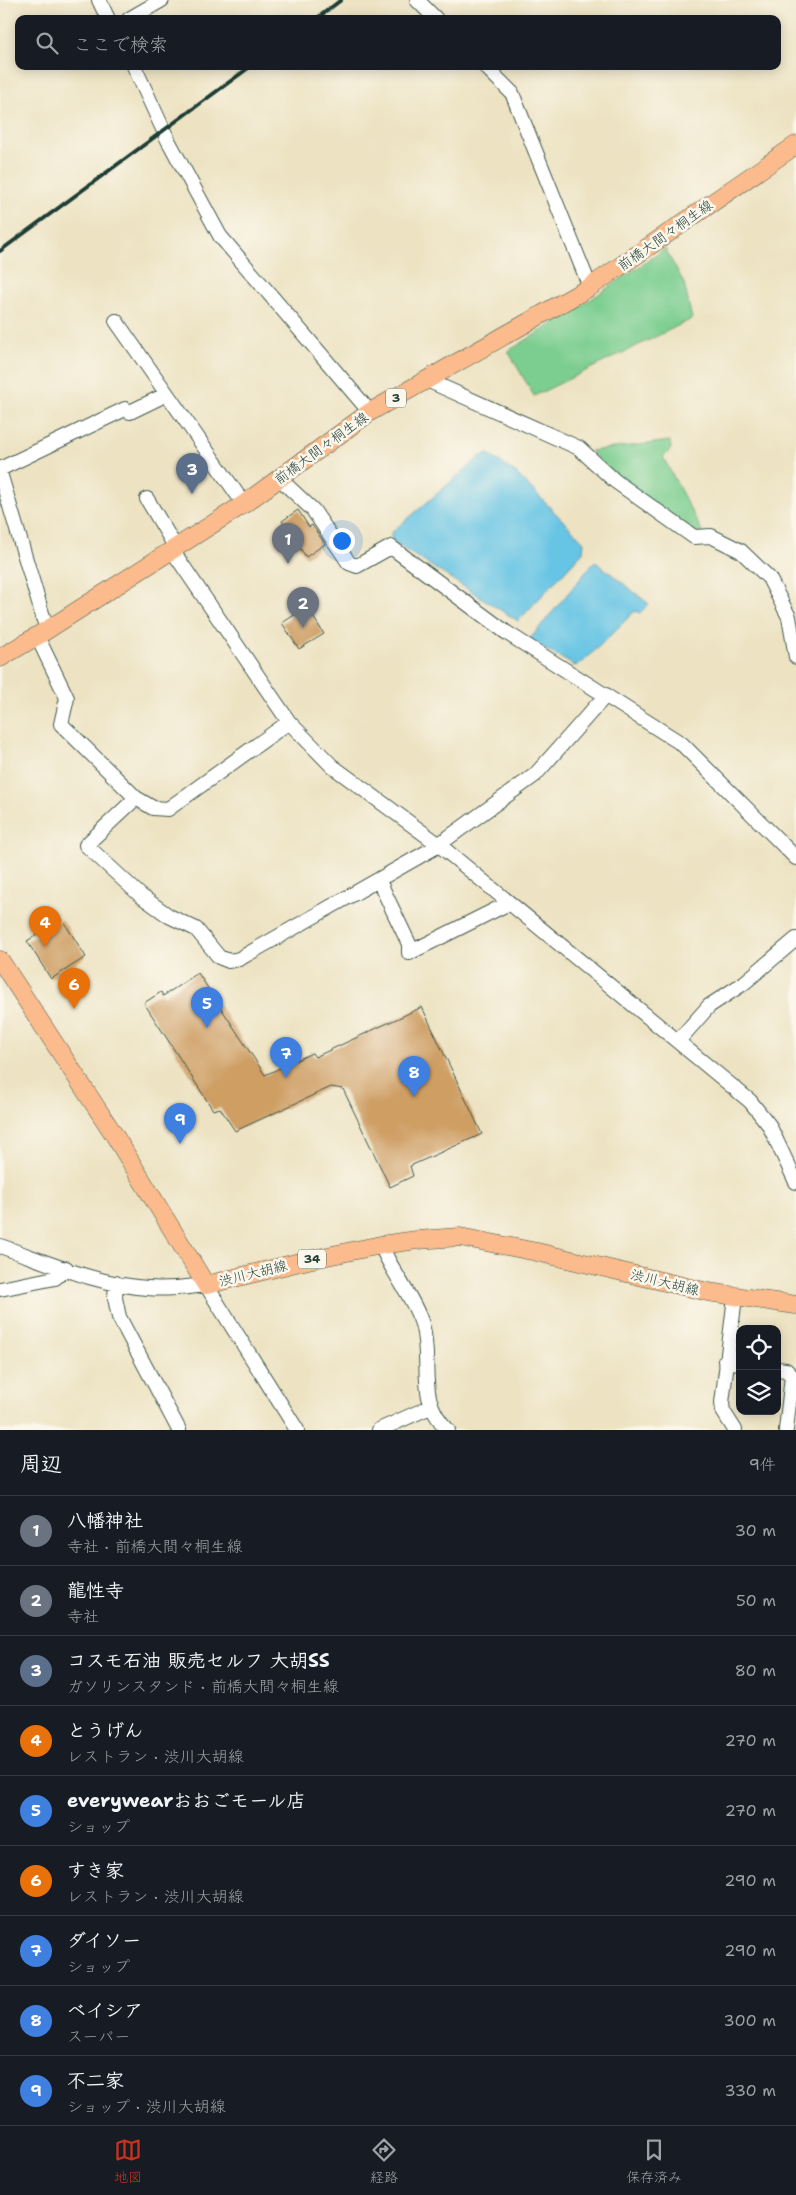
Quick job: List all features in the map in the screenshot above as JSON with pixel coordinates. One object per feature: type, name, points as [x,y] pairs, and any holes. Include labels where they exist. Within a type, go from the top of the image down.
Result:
[{"type":"main road","name":"前橋大間々桐生線","points":[[0,658],[244,504],[370,412],[590,287],[796,144]]},
{"type":"main road","name":"渋川大胡線","points":[[0,960],[110,1128],[206,1285],[308,1260],[381,1245],[440,1238],[480,1239],[735,1298],[796,1305]]},
{"type":"street","points":[[98,0],[106,15]]},
{"type":"street","points":[[136,15],[162,0]]},
{"type":"street","points":[[417,0],[432,15]]},
{"type":"street","points":[[136,70],[168,140],[220,236],[370,412]]},
{"type":"street","points":[[488,70],[512,93],[590,287]]},
{"type":"street","points":[[116,321],[244,504]]},
{"type":"street","points":[[427,380],[579,448],[615,481],[694,537],[711,536],[741,551],[769,578],[777,593],[789,617],[796,657]]},
{"type":"street","points":[[167,394],[130,412],[125,409],[0,471],[4,502],[42,633],[67,698],[61,724],[136,798],[154,808],[168,809],[289,722]]},
{"type":"street","points":[[280,478],[313,510],[349,563],[358,566],[391,547],[507,633],[682,744],[796,858]]},
{"type":"street","points":[[147,499],[174,549],[289,722],[332,766],[438,844],[679,1040],[756,1106],[769,1125],[796,1182]]},
{"type":"street","points":[[136,798],[86,845],[141,896],[169,916],[196,929],[224,960],[239,959],[379,881],[438,844],[535,774],[606,695]]},
{"type":"street","points":[[379,881],[409,944],[409,953],[509,903]]},
{"type":"street","points":[[679,1040],[709,1006],[744,983],[796,939]]},
{"type":"street","points":[[381,1245],[388,1263],[421,1322],[427,1350],[430,1406],[448,1430]]},
{"type":"street","points":[[0,1246],[116,1283],[148,1288],[206,1285],[297,1430]]},
{"type":"street","points":[[0,1289],[50,1279],[61,1274],[66,1268]]},
{"type":"street","points":[[116,1283],[114,1298],[119,1317],[179,1430]]},
{"type":"street","points":[[735,1298],[722,1403],[723,1411],[735,1430]]},
{"type":"street","points":[[726,1361],[736,1362]]},
{"type":"street","points":[[780,1370],[790,1373],[793,1382],[786,1430]]},
{"type":"street","points":[[379,1430],[430,1406]]},
{"type":"green space","points":[[665,249],[684,283],[692,319],[534,396],[508,351],[569,314]]},
{"type":"green space","points":[[670,441],[671,449],[663,457],[703,533],[693,531],[617,478],[590,451]]},
{"type":"water","points":[[488,454],[517,474],[584,542],[583,552],[518,621],[393,542],[390,534],[481,456]]},
{"type":"water","points":[[595,561],[649,604],[640,613],[635,611],[582,663],[575,666],[529,640]]},
{"type":"building","points":[[298,510],[309,527],[312,525],[325,544],[306,557],[282,521]]},
{"type":"building","points":[[307,607],[324,634],[299,649],[282,623]]},
{"type":"building","points":[[62,919],[86,957],[51,979],[27,941]]},
{"type":"building","points":[[198,973],[265,1075],[312,1053],[315,1057],[422,1007],[482,1134],[410,1166],[413,1176],[390,1187],[343,1089],[331,1087],[235,1131],[220,1108],[213,1110],[144,1003],[161,992],[163,996]]},
{"type":"railway","points":[[321,15],[341,0]]},
{"type":"railway","points":[[0,251],[246,70]]},
{"type":"place","name":"コスモ石油 販売セルフ 大胡SS","points":[[192,494]]},
{"type":"place","name":"八幡神社","points":[[288,564]]},
{"type":"place","name":"龍性寺","points":[[303,628]]},
{"type":"place","name":"とうげん","points":[[45,947]]},
{"type":"place","name":"すき家","points":[[74,1009]]},
{"type":"place","name":"everywearおおごモール店","points":[[207,1028]]},
{"type":"place","name":"ダイソー","points":[[286,1078]]},
{"type":"place","name":"ベイシア","points":[[414,1097]]},
{"type":"place","name":"不二家","points":[[180,1144]]}]
